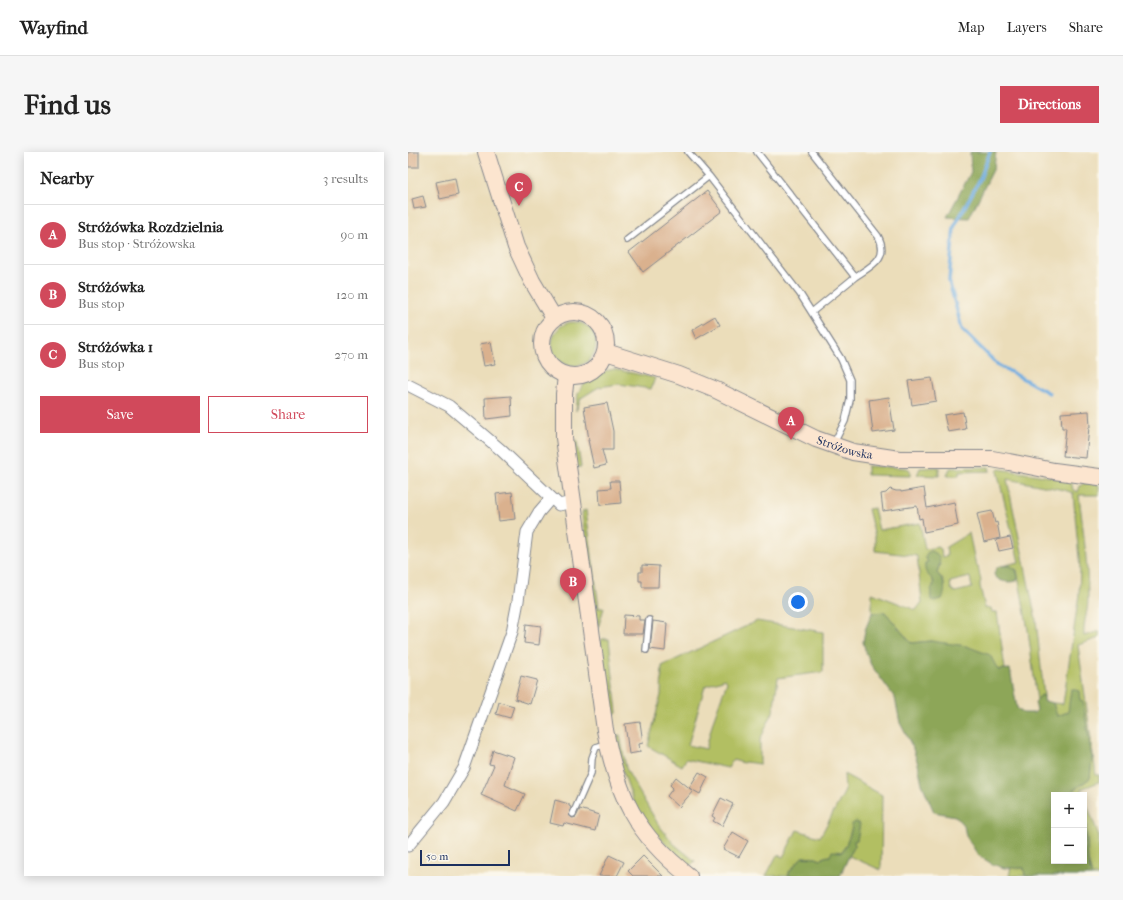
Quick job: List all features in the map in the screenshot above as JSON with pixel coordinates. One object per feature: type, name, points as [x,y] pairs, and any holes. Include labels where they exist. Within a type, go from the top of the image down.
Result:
[{"type":"main road","points":[[486,152],[516,247],[532,282],[554,318]]},
{"type":"main road","points":[[567,312],[580,312],[592,316],[602,326],[607,338],[606,352],[601,363],[591,372],[579,376],[566,376],[555,370],[547,362],[542,350],[542,338],[546,327],[554,318],[567,312]]},
{"type":"main road","name":"Stróżowska","points":[[606,352],[661,368],[716,390],[832,446],[854,452],[888,458],[914,460],[992,459],[1054,471],[1099,477]]},
{"type":"main road","points":[[566,376],[564,394],[564,438],[610,759],[620,790],[645,834],[659,851],[689,876]]},
{"type":"street","points":[[408,385],[449,406],[501,450],[558,505],[573,502]]},
{"type":"street","points":[[408,846],[444,802],[464,768],[512,632],[518,601],[527,532],[539,512],[551,498]]},
{"type":"lane","points":[[688,152],[709,176],[800,294],[841,359],[850,380],[850,400],[845,422],[832,446]]},
{"type":"lane","points":[[757,152],[855,277]]},
{"type":"lane","points":[[812,152],[878,236],[882,243],[882,252],[877,262],[855,277],[812,312]]},
{"type":"lane","points":[[627,240],[709,176]]},
{"type":"lane","points":[[646,650],[649,620]]},
{"type":"lane","points":[[573,814],[591,773],[592,758],[596,747],[607,744]]},
{"type":"green space","points":[[970,152],[996,152],[994,168],[969,218],[947,217],[971,172]]},
{"type":"green space","points":[[570,322],[578,322],[583,323],[590,328],[595,335],[595,353],[590,360],[583,365],[570,366],[562,363],[555,356],[552,348],[552,340],[555,332],[562,325]]},
{"type":"green space","points":[[614,369],[655,378],[651,389],[619,384],[599,387],[581,398],[576,411],[578,393],[583,385],[605,371]]},
{"type":"green space","points":[[577,441],[581,467],[575,467],[571,444]]},
{"type":"green space","points":[[867,466],[907,468],[910,470],[910,476],[867,475]]},
{"type":"green space","points":[[939,467],[939,476],[917,475],[920,468]]},
{"type":"green space","points":[[989,467],[990,471],[959,472],[959,476],[947,476],[950,468]]},
{"type":"green space","points":[[999,469],[1071,480],[1073,490],[1078,492],[1080,486],[1084,483],[1099,485],[1099,495],[1079,495],[1088,586],[1088,604],[1084,626],[1084,636],[1099,631],[1099,638],[1078,645],[1096,775],[1099,775],[1099,782],[1081,789],[1082,792],[1071,792],[1090,778],[1092,758],[1085,714],[1068,712],[1056,717],[1053,703],[1063,704],[1079,594],[1080,569],[1073,493],[1007,479],[1036,620],[1044,696],[1041,695],[1037,701],[1028,630],[1017,570],[1010,566],[1001,566],[1019,562],[997,471]]},
{"type":"green space","points":[[874,508],[879,530],[920,523],[925,549],[938,547],[941,549],[942,557],[947,556],[946,547],[969,533],[976,566],[978,566],[981,581],[980,586],[985,608],[991,608],[992,612],[997,612],[1005,669],[998,670],[931,641],[911,643],[885,612],[872,613],[872,593],[916,610],[922,602],[917,556],[875,551],[875,537],[868,509]],"holes":[[[928,562],[940,564],[937,573],[943,580],[944,589],[931,591],[933,583]],[[970,577],[972,588],[955,592],[951,589],[950,582]]]},
{"type":"green space","points":[[586,510],[599,608],[604,608],[598,628],[582,515],[583,511]]},
{"type":"green space","points":[[931,551],[940,559],[937,573],[943,582],[944,588],[944,595],[942,599],[934,601],[931,600],[931,589],[934,581],[927,574],[925,568],[925,563],[928,562],[925,557],[927,553]]},
{"type":"green space","points":[[1001,566],[1011,566],[1016,570],[1018,577],[1016,581],[1004,581],[998,579],[994,575],[995,570]]},
{"type":"green space","points":[[885,612],[911,643],[931,641],[966,646],[990,655],[998,670],[1010,669],[1017,708],[1023,713],[1034,713],[1037,710],[1035,703],[1041,695],[1044,696],[1044,701],[1053,703],[1057,716],[1068,712],[1071,689],[1079,691],[1080,700],[1083,701],[1092,758],[1090,778],[1071,792],[1051,792],[1051,864],[1087,864],[1087,842],[1088,862],[1092,876],[1025,876],[1024,868],[1004,868],[992,864],[978,855],[966,836],[964,826],[955,816],[934,812],[922,784],[918,764],[912,746],[900,723],[895,698],[871,665],[866,653],[863,642],[865,630],[872,613]]},
{"type":"green space","points":[[757,621],[823,632],[823,672],[778,678],[773,712],[760,740],[760,764],[743,763],[733,760],[728,768],[686,759],[682,766],[648,746],[661,695],[662,666]],"holes":[[[725,679],[727,682],[713,721],[706,749],[688,745],[705,686]]]},
{"type":"green space","points":[[602,639],[609,639],[617,713],[614,714],[607,704],[600,647]]},
{"type":"green space","points":[[620,735],[626,768],[630,776],[658,824],[674,844],[695,861],[690,866],[684,863],[658,836],[634,803],[614,746],[615,736]]},
{"type":"green space","points":[[844,774],[882,795],[881,870],[849,856],[855,846],[854,841],[857,840],[859,827],[852,827],[848,841],[842,852],[836,851],[830,856],[824,857],[821,860],[802,857],[789,872],[789,876],[766,876],[777,855],[783,857],[797,830],[820,837],[845,791]]},
{"type":"green space","points":[[1087,805],[1099,836],[1099,876],[1092,876],[1088,861]]},
{"type":"green space","points":[[856,822],[860,824],[857,840],[854,841],[855,846],[840,876],[789,876],[789,872],[802,857],[821,860],[824,857],[830,856],[832,851],[842,852],[852,824]]},
{"type":"green space","points":[[1011,867],[1024,868],[1025,876],[1009,876]]},
{"type":"building","points":[[408,152],[419,152],[419,167],[408,167]]},
{"type":"building","points":[[455,178],[458,195],[440,199],[436,182]]},
{"type":"building","points":[[707,191],[722,211],[643,272],[629,252]]},
{"type":"building","points":[[423,196],[426,207],[414,209],[412,199]]},
{"type":"building","points":[[715,316],[720,325],[696,339],[692,330]]},
{"type":"building","points":[[491,342],[495,364],[484,366],[480,344]]},
{"type":"building","points":[[932,378],[936,401],[912,405],[908,381]]},
{"type":"building","points":[[511,396],[512,416],[486,419],[485,398]]},
{"type":"building","points":[[889,397],[894,430],[873,433],[869,400]]},
{"type":"building","points":[[607,403],[613,431],[613,450],[602,450],[606,465],[594,468],[588,440],[584,407]]},
{"type":"building","points":[[1089,411],[1090,427],[1086,458],[1063,456],[1066,428],[1062,428],[1061,413]]},
{"type":"building","points":[[963,412],[966,429],[948,432],[944,415]]},
{"type":"building","points":[[610,481],[619,481],[621,503],[600,505],[599,489],[611,488]]},
{"type":"building","points":[[924,488],[927,508],[954,502],[958,525],[924,532],[922,518],[919,519],[917,506],[883,511],[881,494],[886,493],[890,489],[901,492]]},
{"type":"building","points":[[512,492],[515,519],[499,521],[496,494]]},
{"type":"building","points":[[992,511],[995,523],[997,522],[1000,538],[984,542],[977,514]]},
{"type":"building","points":[[1010,537],[1013,548],[999,551],[996,540]]},
{"type":"building","points":[[642,565],[659,566],[658,587],[642,587],[642,581],[639,581],[639,572],[642,572]]},
{"type":"building","points":[[624,615],[639,616],[639,620],[645,620],[643,634],[623,634]]},
{"type":"building","points":[[653,621],[667,623],[665,651],[650,649]]},
{"type":"building","points":[[526,624],[541,626],[539,645],[524,643]]},
{"type":"building","points":[[521,676],[537,680],[530,704],[515,699]]},
{"type":"building","points":[[499,702],[514,706],[510,718],[496,714]]},
{"type":"building","points":[[640,722],[643,743],[639,744],[640,752],[629,754],[625,724]]},
{"type":"building","points":[[493,750],[514,757],[505,785],[525,794],[517,811],[481,795],[494,765],[489,764]]},
{"type":"building","points":[[699,772],[708,777],[700,794],[689,788]]},
{"type":"building","points":[[676,777],[693,791],[679,807],[667,796],[673,788],[670,785]]},
{"type":"building","points":[[721,798],[733,804],[722,826],[713,821],[715,818],[712,816]]},
{"type":"building","points":[[555,800],[569,804],[571,807],[569,815],[572,818],[576,817],[580,809],[599,815],[595,831],[564,823],[563,826],[550,823]]},
{"type":"building","points":[[733,832],[748,841],[739,857],[723,849]]},
{"type":"building","points":[[609,855],[624,862],[617,876],[599,876]]},
{"type":"building","points":[[643,856],[663,876],[633,876],[628,871]]},
{"type":"waterway","points":[[990,152],[980,179],[954,227],[949,281],[962,329],[998,365],[1049,393]]},
{"type":"place","name":"Stróżówka 1","points":[[519,206]]},
{"type":"place","name":"Stróżówka Rozdzielnia","points":[[791,440]]},
{"type":"place","name":"Stróżówka","points":[[573,601]]}]
